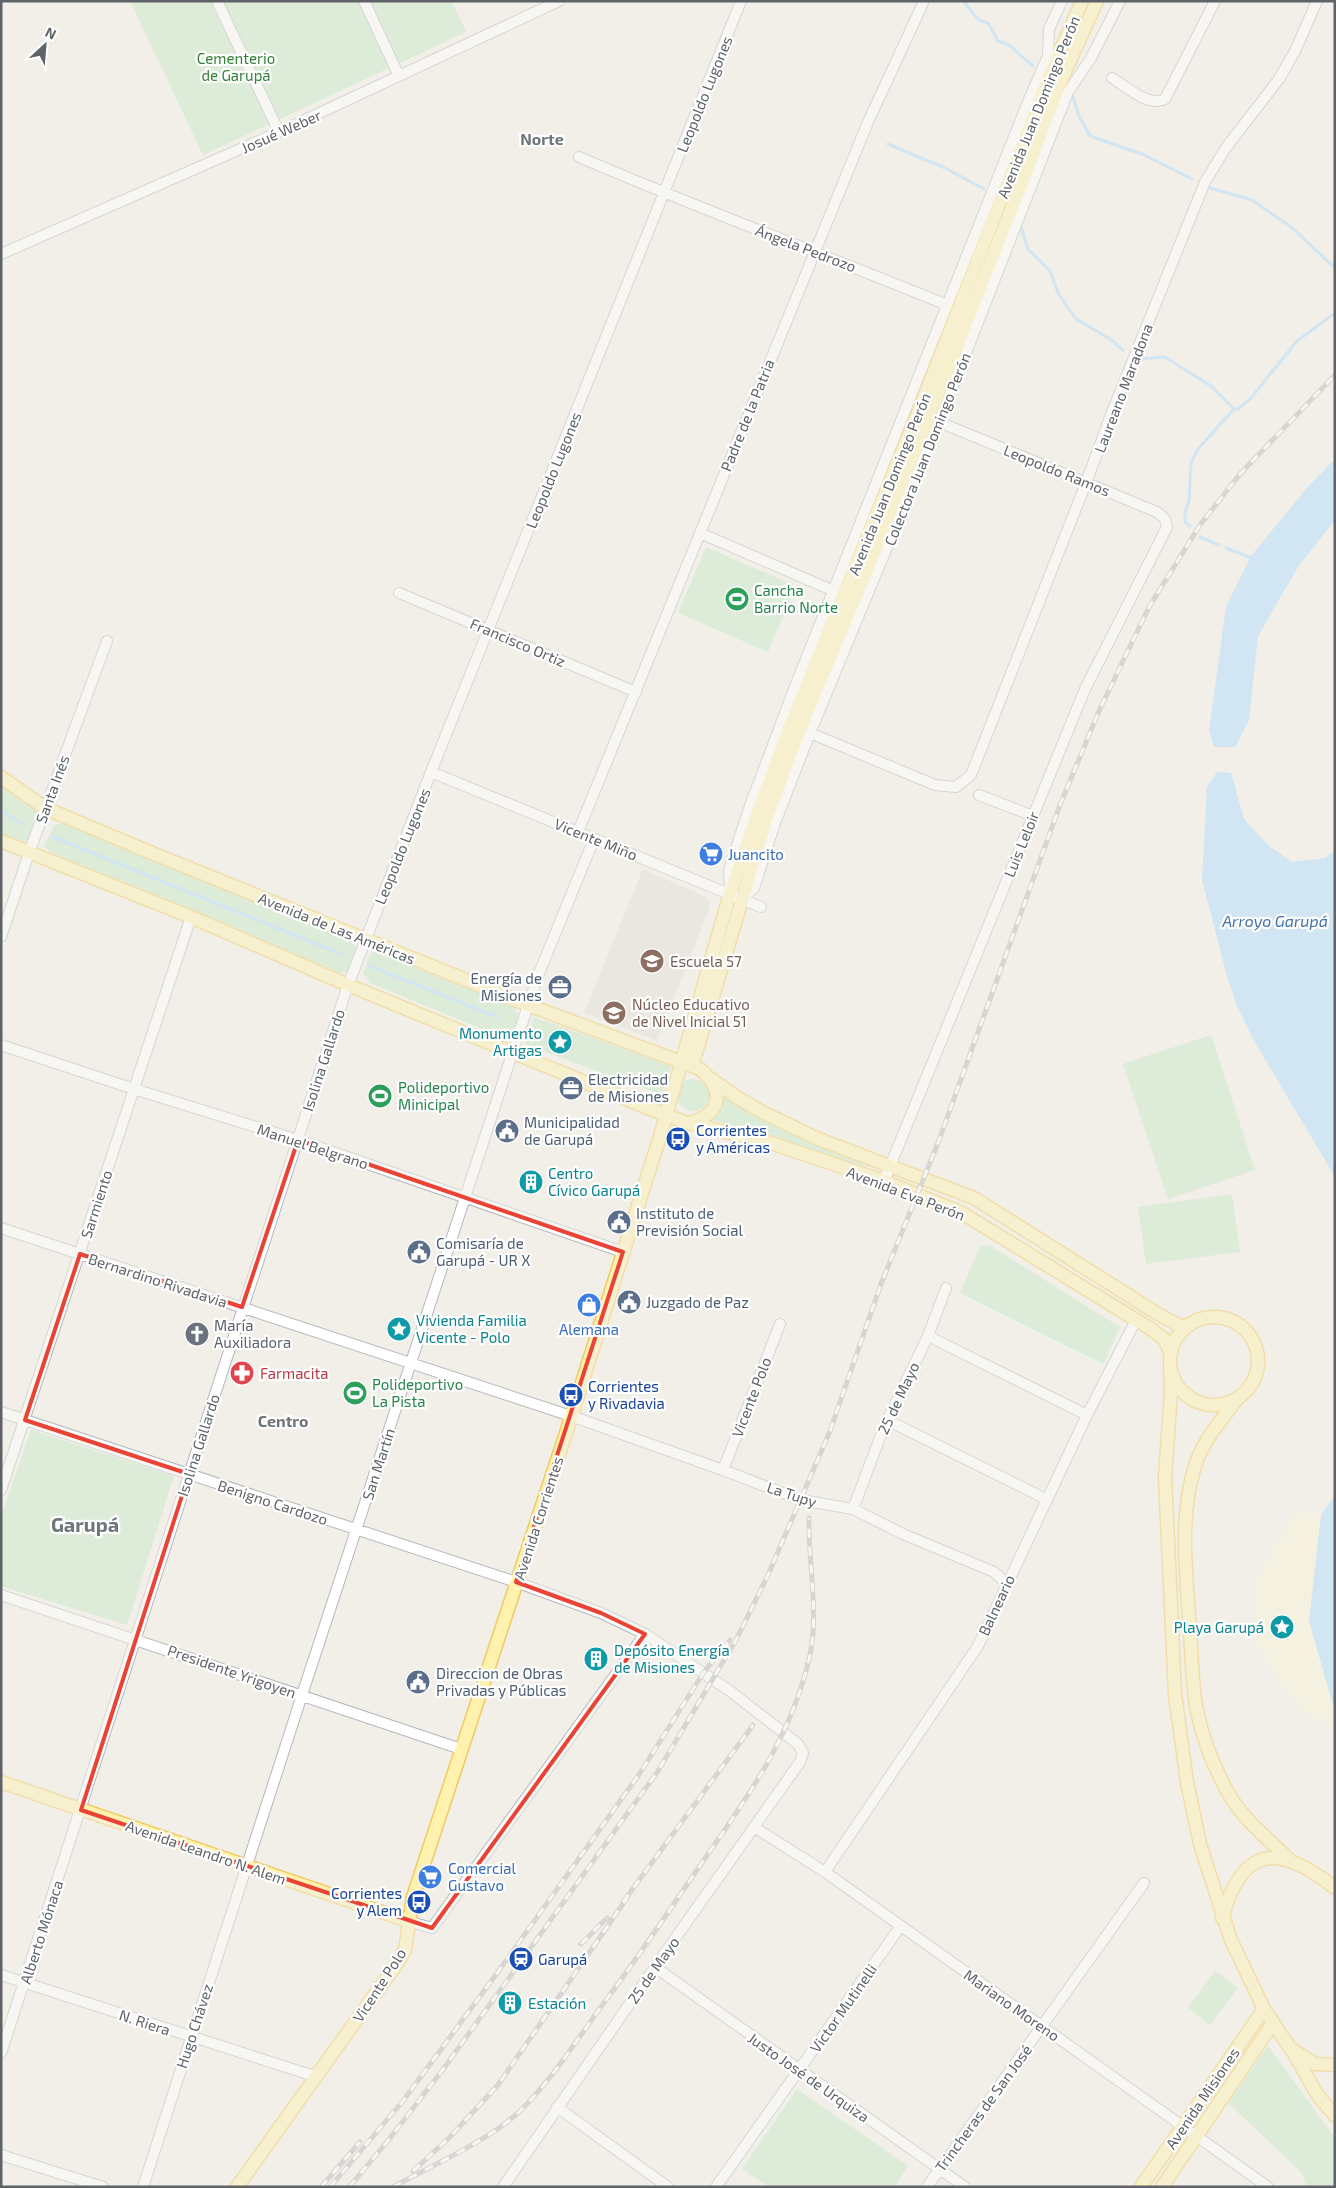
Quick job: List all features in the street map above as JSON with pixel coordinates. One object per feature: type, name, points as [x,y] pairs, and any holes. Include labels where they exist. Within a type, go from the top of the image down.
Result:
[{"type":"main road","name":"Avenida Juan Domingo Perón","points":[[665,1114],[686,1065],[736,897],[756,815],[790,726],[918,413],[1048,79],[1082,1]]},
{"type":"main road","name":"Avenida Juan Domingo Perón","points":[[736,897],[800,729],[868,566],[1027,170],[1049,110],[1097,1]]},
{"type":"main road","name":"Avenida de Las Américas","points":[[1,777],[45,808],[528,1005],[686,1065]]},
{"type":"main road","points":[[1,841],[191,917],[348,985],[665,1114]]},
{"type":"main road","name":"Avenida Eva Perón","points":[[686,1065],[700,1069],[709,1078],[762,1112],[816,1138],[974,1198],[1158,1314],[1180,1326],[1190,1325]]},
{"type":"main road","points":[[690,1124],[705,1118],[716,1106],[717,1098],[709,1078]]},
{"type":"main road","name":"Avenida Eva Perón","points":[[665,1114],[690,1124],[771,1143],[884,1181],[917,1193],[975,1220],[1164,1339],[1171,1354]]},
{"type":"main road","name":"Avenida Corrientes","points":[[411,1922],[413,1897],[571,1416],[661,1133],[665,1114]]},
{"type":"main road","points":[[1335,1888],[1313,1870],[1289,1859],[1247,1818],[1231,1797],[1216,1769],[1202,1730],[1194,1691],[1185,1547],[1188,1499],[1195,1466],[1201,1451],[1214,1429],[1237,1399],[1247,1390],[1254,1379],[1258,1366],[1257,1353],[1252,1340],[1243,1329],[1217,1318],[1205,1318],[1190,1325],[1175,1340],[1171,1354],[1171,1392],[1165,1477],[1175,1694],[1187,1782],[1198,1835],[1222,1918],[1264,2009],[1317,2094],[1335,2116]]},
{"type":"main road","points":[[1170,1368],[1176,1384],[1182,1391],[1188,1397],[1201,1404],[1221,1405],[1237,1399]]},
{"type":"main road","name":"Avenida Leandro N. Alem","points":[[1,1782],[411,1922]]},
{"type":"main road","points":[[1222,1918],[1232,1887],[1246,1869],[1259,1861],[1271,1858],[1289,1859]]},
{"type":"main road","name":"Vicente Polo","points":[[237,2187],[398,1962],[405,1950],[411,1922]]},
{"type":"main road","name":"Avenida Misiones","points":[[1141,2187],[1264,2009]]},
{"type":"main road","name":"Avenida Misiones","points":[[1162,2187],[1273,2023]]},
{"type":"main road","points":[[1290,2048],[1315,2064],[1335,2065]]},
{"type":"street","points":[[217,1],[279,132]]},
{"type":"street","points":[[364,1],[400,76]]},
{"type":"street","name":"Josué Weber","points":[[1,254],[279,132],[559,1]]},
{"type":"street","name":"Leopoldo Lugones","points":[[364,939],[741,1]]},
{"type":"street","name":"Padre de la Patria","points":[[578,832],[868,122],[924,1]]},
{"type":"street","points":[[736,897],[729,870],[748,811],[794,689],[1048,56],[1049,29],[1062,1]]},
{"type":"street","name":"Colectora Juan Domingo Perón","points":[[736,897],[754,888],[775,823],[810,733],[939,422],[1068,92],[1091,58],[1120,1]]},
{"type":"street","points":[[1112,78],[1152,102],[1165,100],[1215,1]]},
{"type":"street","name":"Laureano Maradona","points":[[810,733],[935,785],[956,786],[971,775],[1112,412],[1205,182],[1225,150],[1278,78],[1295,51],[1317,1]]},
{"type":"street","name":"Ángela Pedrozo","points":[[579,157],[664,194],[815,250],[947,305]]},
{"type":"street","name":"Leopoldo Ramos","points":[[939,422],[1157,512],[1166,519],[1167,527]]},
{"type":"street","name":"Luis Leloir","points":[[884,1181],[1085,689],[1167,527]]},
{"type":"street","points":[[700,532],[834,591]]},
{"type":"street","name":"Francisco Ortiz","points":[[399,593],[636,692]]},
{"type":"street","name":"Santa Inés","points":[[1,937],[45,808],[107,641]]},
{"type":"street","name":"Vicente Miño","points":[[431,772],[760,907]]},
{"type":"street","points":[[979,795],[1033,816]]},
{"type":"street","points":[[528,1005],[537,978],[594,839]]},
{"type":"street","name":"Sarmiento","points":[[1,1490],[191,917]]},
{"type":"street","name":"Isolina Gallardo","points":[[82,1810],[135,1638],[364,939]]},
{"type":"street","name":"San Martín","points":[[246,1866],[528,1005]]},
{"type":"street","name":"Manuel Belgrano","points":[[1,1044],[134,1089],[298,1140],[623,1252]]},
{"type":"street","name":"Bernardino Rivadavia","points":[[1,1228],[571,1416]]},
{"type":"street","name":"25 de Mayo","points":[[853,1509],[887,1420],[928,1336],[946,1288]]},
{"type":"street","name":"Balneario","points":[[825,1872],[978,1646],[1046,1499],[1136,1320]]},
{"type":"street","name":"Vicente Polo","points":[[723,1470],[780,1324]]},
{"type":"street","points":[[928,1336],[1087,1415]]},
{"type":"street","name":"Benigno Cardozo","points":[[1,1412],[516,1582]]},
{"type":"street","name":"La Tupy","points":[[571,1416],[801,1500],[853,1509],[904,1534],[994,1572],[1006,1583]]},
{"type":"street","points":[[887,1420],[1046,1499]]},
{"type":"street","points":[[411,1922],[432,1928],[645,1634],[601,1613],[516,1582]]},
{"type":"street","name":"Presidente Yrigoyen","points":[[1,1595],[135,1638],[461,1749]]},
{"type":"street","name":"25 de Mayo","points":[[503,2187],[800,1762],[804,1753],[798,1744],[784,1732],[730,1691],[645,1634]]},
{"type":"street","name":"Alberto Mónaca","points":[[1,2054],[82,1810]]},
{"type":"street","name":"Mariano Moreno","points":[[754,1827],[825,1872],[1268,2187]]},
{"type":"street","name":"Hugo Chávez","points":[[143,2187],[246,1866]]},
{"type":"street","name":"Trincheras de San José","points":[[927,2187],[1144,1883]]},
{"type":"street","name":"Victor Mutinelli","points":[[716,2187],[900,1927]]},
{"type":"street","name":"Justo José de Urquiza","points":[[655,1967],[965,2187]]},
{"type":"street","name":"N. Riera","points":[[1,1976],[317,2077]]},
{"type":"street","points":[[557,2108],[668,2187]]},
{"type":"street","points":[[1,2155],[88,2185],[103,2187]]},
{"type":"highlighted area","points":[[298,1140],[623,1252],[516,1582],[601,1613],[645,1634],[432,1928],[81,1810],[189,1474],[25,1420],[80,1254],[242,1307]]},
{"type":"shaded area","points":[[643,869],[706,897],[710,906],[657,1041],[584,1013]]},
{"type":"green space","name":"Cementerio de Garupá","points":[[130,1],[452,1],[466,32],[203,155]]},
{"type":"green space","name":"Cancha Barrio Norte","points":[[706,547],[796,586],[768,652],[678,613]]},
{"type":"green space","points":[[1,785],[35,808],[39,817],[29,840],[21,843],[1,834]]},
{"type":"green space","points":[[62,822],[350,941],[358,950],[353,970],[340,973],[54,856],[44,846],[54,826]]},
{"type":"green space","points":[[379,950],[515,1008],[518,1017],[512,1036],[504,1038],[370,983],[363,973],[371,953]]},
{"type":"green space","points":[[534,1017],[671,1066],[661,1095],[525,1044]]},
{"type":"green space","points":[[1211,1035],[1255,1170],[1168,1199],[1123,1064]]},
{"type":"green space","points":[[693,1079],[699,1080],[704,1084],[708,1089],[708,1101],[704,1106],[699,1110],[693,1111],[687,1110],[682,1106],[678,1101],[677,1095],[678,1089],[682,1084],[687,1080]]},
{"type":"green space","points":[[722,1094],[862,1161],[863,1166],[860,1167],[711,1119],[718,1112]]},
{"type":"green space","points":[[1232,1194],[1240,1252],[1146,1264],[1138,1207]]},
{"type":"green space","points":[[989,1245],[1120,1327],[1103,1364],[960,1293],[980,1246]]},
{"type":"green space","points":[[31,1430],[174,1476],[127,1625],[1,1586],[1,1516]]},
{"type":"green space","points":[[1215,1971],[1238,1988],[1210,2025],[1188,2008]]},
{"type":"green space","points":[[1268,2046],[1335,2138],[1335,2187],[1307,2187],[1301,2172],[1228,2103]]},
{"type":"green space","points":[[797,2089],[908,2166],[894,2187],[769,2187],[742,2169]]},
{"type":"sand","name":"Playa Garupá","points":[[1295,1512],[1321,1515],[1309,1621],[1335,1712],[1335,1729],[1304,1712],[1281,1684],[1253,1634],[1259,1576]]},
{"type":"water","points":[[1335,459],[1335,520],[1298,567],[1258,636],[1249,720],[1235,747],[1214,747],[1209,731],[1226,607],[1251,556],[1306,489]]},
{"type":"water","name":"Arroyo Garupá","points":[[1217,772],[1231,773],[1244,819],[1269,846],[1292,862],[1325,858],[1335,850],[1335,1177],[1253,1039],[1236,1004],[1227,976],[1202,880],[1207,787]]},
{"type":"water","points":[[1335,1495],[1335,1712],[1309,1621],[1321,1515]]},
{"type":"waterway","points":[[963,1],[979,20],[988,23],[998,41],[1009,45],[1033,66]]},
{"type":"waterway","points":[[1073,97],[1079,116],[1090,136],[1142,154],[1192,179]]},
{"type":"waterway","points":[[888,144],[945,168],[984,189]]},
{"type":"waterway","points":[[1210,188],[1252,200],[1291,227],[1335,268]]},
{"type":"waterway","points":[[1021,227],[1028,249],[1050,271],[1059,295],[1076,319],[1110,339],[1123,350]]},
{"type":"waterway","points":[[1234,409],[1238,409],[1251,398],[1297,341],[1335,313]]},
{"type":"waterway","points":[[1140,359],[1165,357],[1211,386],[1234,409],[1198,449],[1191,463],[1189,501],[1185,512],[1185,522],[1190,526]]},
{"type":"waterway","points":[[1200,537],[1219,545]]},
{"type":"waterway","points":[[1226,548],[1254,559]]},
{"type":"waterway","points":[[1,810],[21,823]]},
{"type":"waterway","points":[[53,837],[341,954]]},
{"type":"waterway","points":[[370,966],[497,1017]]},
{"type":"railway","points":[[349,2187],[387,2142],[444,2068],[658,1771],[736,1640],[768,1575],[830,1431],[881,1284],[938,1143],[1060,805],[1099,711],[1149,607],[1200,525],[1240,474],[1335,375]]},
{"type":"railway","points":[[393,2187],[492,2133],[531,2100],[630,1967],[751,1790],[780,1739],[792,1712],[810,1655],[814,1621],[809,1518]]},
{"type":"railway","points":[[330,2187],[403,2101],[495,1976],[638,1776],[704,1672],[730,1640]]},
{"type":"railway","points":[[623,1902],[753,1725]]},
{"type":"railway","points":[[413,2171],[448,2139],[498,2085],[627,1898]]},
{"type":"railway","points":[[581,1944],[607,1918]]},
{"type":"railway","points":[[321,2187],[360,2142]]},
{"type":"place","name":"Cancha Barrio Norte","points":[[737,599]]},
{"type":"place","name":"Juancito","points":[[711,854]]},
{"type":"place","name":"Escuela 57","points":[[652,961]]},
{"type":"place","name":"Energía de Misiones","points":[[560,987]]},
{"type":"place","name":"Núcleo Educativo de Nivel Inicial 51","points":[[614,1013]]},
{"type":"place","name":"Monumento Artigas","points":[[560,1042]]},
{"type":"place","name":"Electricidad de Misiones","points":[[571,1088]]},
{"type":"place","name":"Polideportivo Minicipal","points":[[380,1096]]},
{"type":"place","name":"Municipalidad de Garupá","points":[[507,1131]]},
{"type":"place","name":"Corrientes y Américas","points":[[678,1139]]},
{"type":"place","name":"Centro Cívico Garupá","points":[[531,1182]]},
{"type":"place","name":"Instituto de Previsión Social","points":[[619,1222]]},
{"type":"place","name":"Comisaría de Garupá - UR X","points":[[419,1252]]},
{"type":"place","name":"Juzgado de Paz","points":[[629,1302]]},
{"type":"place","name":"Alemana","points":[[589,1305]]},
{"type":"place","name":"Vivienda Familia Vicente - Polo","points":[[399,1329]]},
{"type":"place","name":"María Auxiliadora","points":[[197,1334]]},
{"type":"place","name":"Farmacita","points":[[242,1373]]},
{"type":"place","name":"Polideportivo La Pista","points":[[355,1393]]},
{"type":"place","name":"Corrientes y Rivadavia","points":[[571,1395]]},
{"type":"place","name":"Playa Garupá","points":[[1282,1627]]},
{"type":"place","name":"Depósito Energía de Misiones","points":[[596,1659]]},
{"type":"place","name":"Direccion de Obras Privadas y Públicas","points":[[418,1682]]},
{"type":"place","name":"Comercial Gustavo","points":[[430,1877]]},
{"type":"place","name":"Corrientes y Alem","points":[[419,1902]]},
{"type":"place","name":"Garupá","points":[[521,1959]]},
{"type":"place","name":"Estación","points":[[510,2003]]},
{"type":"district","name":"Norte","points":[[542,138]]},
{"type":"district","name":"Centro","points":[[283,1420]]},
{"type":"district","name":"Garupá","points":[[85,1524]]}]
